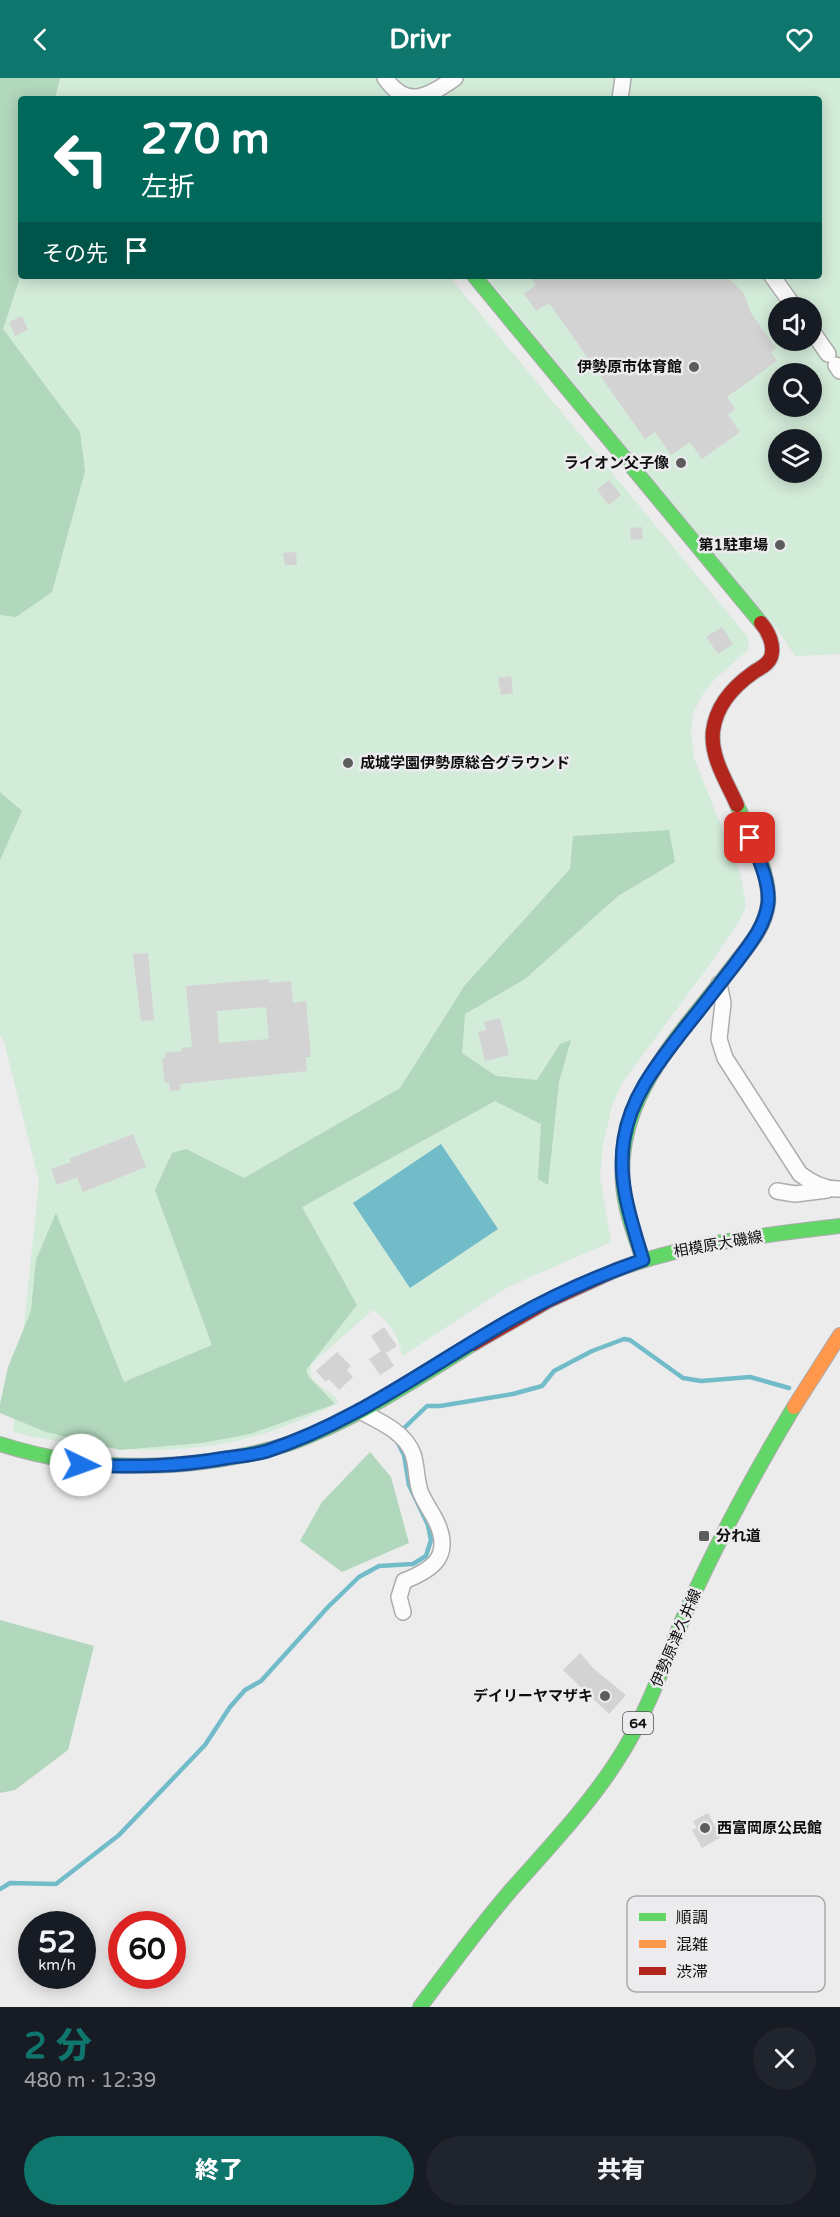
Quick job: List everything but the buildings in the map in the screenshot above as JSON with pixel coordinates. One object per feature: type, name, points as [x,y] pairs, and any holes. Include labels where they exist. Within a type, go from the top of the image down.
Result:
[{"type":"main road","points":[[477,279],[767,630],[772,642],[768,662],[729,693],[722,703],[714,725],[715,754],[758,859],[768,901],[763,922],[757,934],[648,1075],[629,1119],[624,1139],[623,1184],[643,1260]]},
{"type":"main road","name":"相模原大磯線","points":[[0,1444],[81,1465],[141,1468],[201,1463],[264,1452],[321,1431],[360,1411],[511,1320],[597,1277],[643,1260],[738,1239],[840,1226]]},
{"type":"main road","points":[[821,1228],[840,1238]]},
{"type":"main road","name":"伊勢原津久井線","points":[[420,2007],[497,1907],[604,1782],[621,1756],[644,1712],[688,1605],[717,1545],[797,1401],[840,1335]]},
{"type":"main road","points":[[825,1358],[840,1368]]},
{"type":"street","points":[[385,78],[400,93],[411,96]]},
{"type":"street","points":[[422,96],[430,95],[455,78]]},
{"type":"street","points":[[620,96],[623,78]]},
{"type":"street","points":[[774,279],[787,297]]},
{"type":"street","points":[[822,346],[834,363]]},
{"type":"street","points":[[719,984],[723,1003],[719,1039],[725,1058],[800,1174],[811,1182],[835,1189]]},
{"type":"street","points":[[777,1191],[795,1194],[835,1189]]},
{"type":"street","points":[[360,1411],[397,1434],[413,1454],[420,1490],[438,1524],[444,1542],[438,1559],[425,1572],[404,1581],[399,1597],[403,1612]]},
{"type":"green space","name":"成城学園伊勢原総合グラウンド","points":[[0,78],[840,78],[840,654],[795,656],[779,632],[488,279],[822,279],[822,96],[18,96],[18,279],[451,279],[747,636],[749,644],[748,650],[714,680],[701,697],[693,714],[691,729],[694,758],[741,876],[746,907],[738,923],[703,974],[622,1083],[612,1106],[603,1145],[600,1176],[611,1242],[508,1287],[402,1356],[392,1330],[373,1310],[311,1364],[311,1377],[336,1398],[338,1403],[312,1415],[266,1433],[203,1447],[140,1450],[108,1448],[13,1432],[39,1181],[4,1042],[0,1035]]},
{"type":"green space","points":[[0,78],[60,78],[56,96],[18,96],[19,279],[3,329],[80,432],[85,471],[52,592],[16,617],[0,615]]},
{"type":"green space","points":[[0,792],[22,811],[0,860]]},
{"type":"green space","points":[[669,830],[675,862],[618,896],[525,979],[465,1014],[462,1053],[496,1076],[537,1080],[560,1044],[571,1040],[559,1082],[548,1185],[538,1179],[541,1124],[495,1101],[302,1207],[357,1305],[306,1370],[309,1377],[335,1404],[250,1434],[202,1443],[120,1450],[46,1432],[0,1413],[8,1367],[31,1311],[36,1260],[56,1213],[124,1382],[212,1345],[155,1190],[172,1153],[186,1149],[244,1178],[400,1088],[465,985],[570,869],[573,836]]},
{"type":"green space","points":[[370,1452],[391,1477],[409,1543],[342,1572],[300,1541],[322,1502]]},
{"type":"green space","points":[[0,1620],[94,1646],[68,1750],[15,1790],[0,1793]]},
{"type":"water","points":[[441,1144],[498,1229],[410,1288],[353,1203]]},
{"type":"waterway","points":[[401,1431],[427,1406],[513,1394],[542,1386],[554,1371],[592,1351],[624,1339],[630,1340],[683,1378],[701,1381],[750,1377],[789,1388]]},
{"type":"waterway","points":[[0,1889],[10,1883],[56,1884],[119,1835],[205,1745],[230,1707],[245,1690],[261,1681],[328,1607],[359,1577],[379,1566],[413,1564],[426,1556],[431,1540],[428,1525],[409,1485],[404,1455],[396,1439]]},
{"type":"traffic: fast","points":[[477,279],[761,623]]},
{"type":"traffic: fast","points":[[643,1260],[624,1195],[623,1153],[629,1124],[640,1096],[655,1069],[753,940],[766,914],[768,892],[763,867],[737,805]]},
{"type":"traffic: fast","points":[[616,1270],[698,1247],[840,1226]]},
{"type":"traffic: fast","points":[[0,1444],[54,1458],[108,1465],[189,1463],[252,1454],[298,1441],[331,1427],[393,1393],[473,1344]]},
{"type":"traffic: fast","points":[[420,2007],[488,1918],[586,1804],[625,1748],[643,1714],[712,1556],[751,1481],[794,1407]]},
{"type":"traffic: slow","points":[[794,1407],[840,1335]]},
{"type":"traffic: jam","points":[[737,805],[717,760],[713,731],[718,713],[727,697],[770,660],[772,652],[770,638],[761,623]]},
{"type":"traffic: jam","points":[[473,1344],[548,1301],[616,1270]]},
{"type":"place","name":"伊勢原市体育館","points":[[694,367]]},
{"type":"place","name":"ライオン父子像","points":[[681,463]]},
{"type":"place","name":"第1駐車場","points":[[780,545]]},
{"type":"place","name":"成城学園伊勢原総合グラウンド","points":[[348,763]]},
{"type":"place","name":"分れ道","points":[[704,1536]]},
{"type":"place","name":"デイリーヤマザキ","points":[[605,1696]]},
{"type":"place","name":"西富岡原公民館","points":[[705,1828]]},
{"type":"route","points":[[81,1465],[141,1468],[201,1463],[264,1452],[321,1431],[385,1398],[511,1320],[606,1273],[643,1260],[623,1184],[624,1139],[629,1119],[648,1075],[757,934],[763,922],[768,901],[767,890],[750,838]]}]
